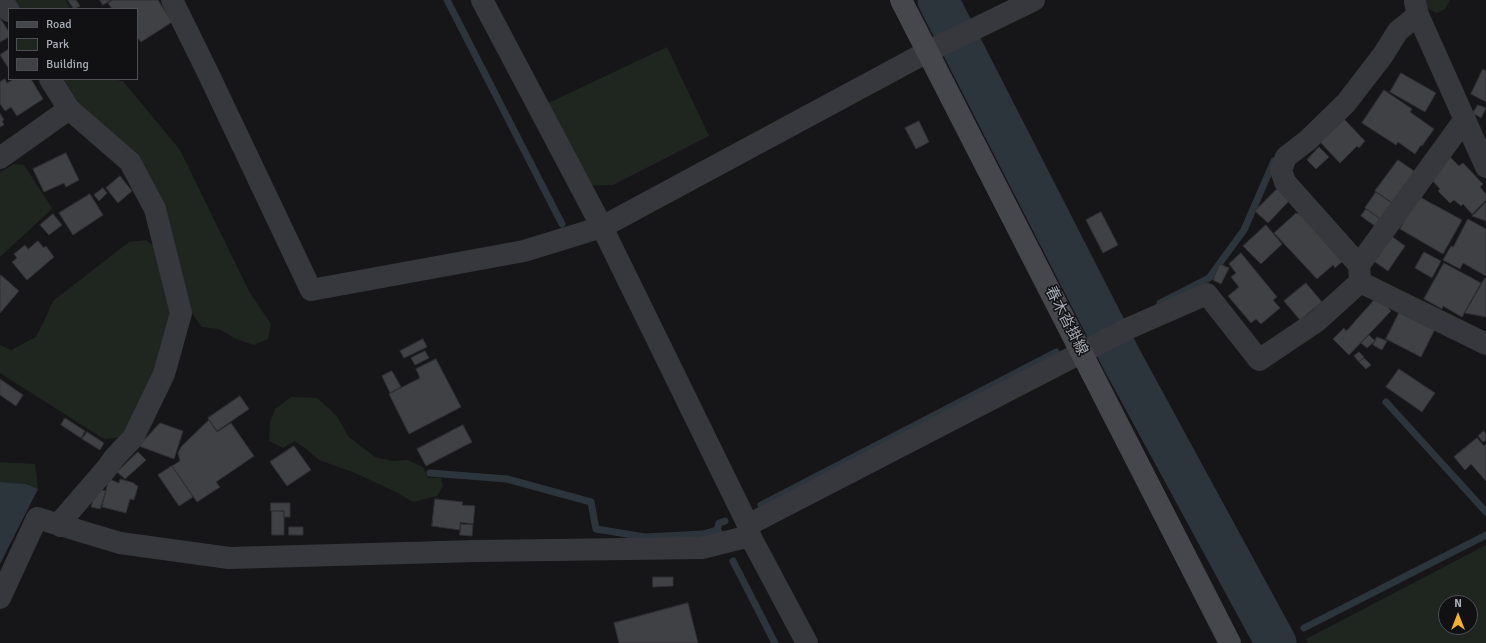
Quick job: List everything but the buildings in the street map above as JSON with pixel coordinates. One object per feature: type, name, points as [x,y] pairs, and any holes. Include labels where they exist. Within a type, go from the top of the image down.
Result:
[{"type":"main road","name":"春木沓掛線","points":[[901,0],[1230,643]]},
{"type":"street","points":[[2,0],[8,9]]},
{"type":"street","points":[[172,0],[311,290],[524,251],[602,227],[927,52],[1034,0]]},
{"type":"street","points":[[482,0],[602,227],[749,530],[807,643]]},
{"type":"street","points":[[1486,168],[1474,131],[1416,7],[1398,31],[1383,55],[1346,103],[1308,140],[1286,157],[1281,170],[1285,182],[1360,273],[1486,344]]},
{"type":"street","points":[[51,80],[69,109],[130,162],[155,209],[181,313],[164,374],[133,438],[114,458],[63,519],[60,526]]},
{"type":"street","points":[[0,158],[69,109]]},
{"type":"street","points":[[0,598],[37,518],[120,543],[230,558],[477,551],[702,548],[749,530],[1128,329],[1207,294],[1259,360],[1317,321],[1360,273],[1474,131]]},
{"type":"green space","points":[[13,0],[66,0],[70,8],[18,8]]},
{"type":"green space","points":[[1423,0],[1450,0],[1445,9],[1437,13],[1424,7]]},
{"type":"green space","points":[[667,47],[709,136],[613,185],[586,186],[544,105]]},
{"type":"green space","points":[[64,80],[123,81],[180,150],[250,293],[271,324],[268,339],[254,345],[236,339],[219,329],[202,327],[191,312],[162,208],[83,111]]},
{"type":"green space","points":[[14,164],[24,165],[52,209],[0,257],[0,172]]},
{"type":"green space","points":[[146,240],[155,247],[174,310],[157,372],[125,437],[104,439],[0,373],[0,345],[11,350],[36,337],[53,301],[129,242]]},
{"type":"green space","points":[[291,397],[317,398],[336,415],[349,437],[375,457],[392,461],[408,460],[423,467],[428,478],[441,478],[443,486],[437,496],[413,502],[396,492],[355,473],[319,460],[294,441],[283,448],[269,441],[270,422],[275,409]]},
{"type":"green space","points":[[0,462],[35,464],[38,489],[26,484],[0,482]]},
{"type":"green space","points":[[1486,545],[1486,643],[1308,643],[1306,639]]},
{"type":"shaded area","points":[[0,482],[26,484],[38,489],[0,564]]},
{"type":"waterway","points":[[447,0],[562,224]]},
{"type":"waterway","points":[[938,0],[1122,360],[1276,643]]},
{"type":"waterway","points":[[1160,303],[1209,278],[1244,230],[1274,161]]},
{"type":"waterway","points":[[1091,334],[1118,320]]},
{"type":"waterway","points":[[761,505],[1056,352]]},
{"type":"waterway","points":[[1386,402],[1486,512]]},
{"type":"waterway","points":[[430,473],[507,479],[591,502],[596,529],[645,537],[703,534],[717,530]]},
{"type":"waterway","points":[[719,532],[717,530],[719,523],[725,521]]},
{"type":"waterway","points":[[1304,628],[1486,535]]},
{"type":"waterway","points":[[733,561],[775,643]]}]
